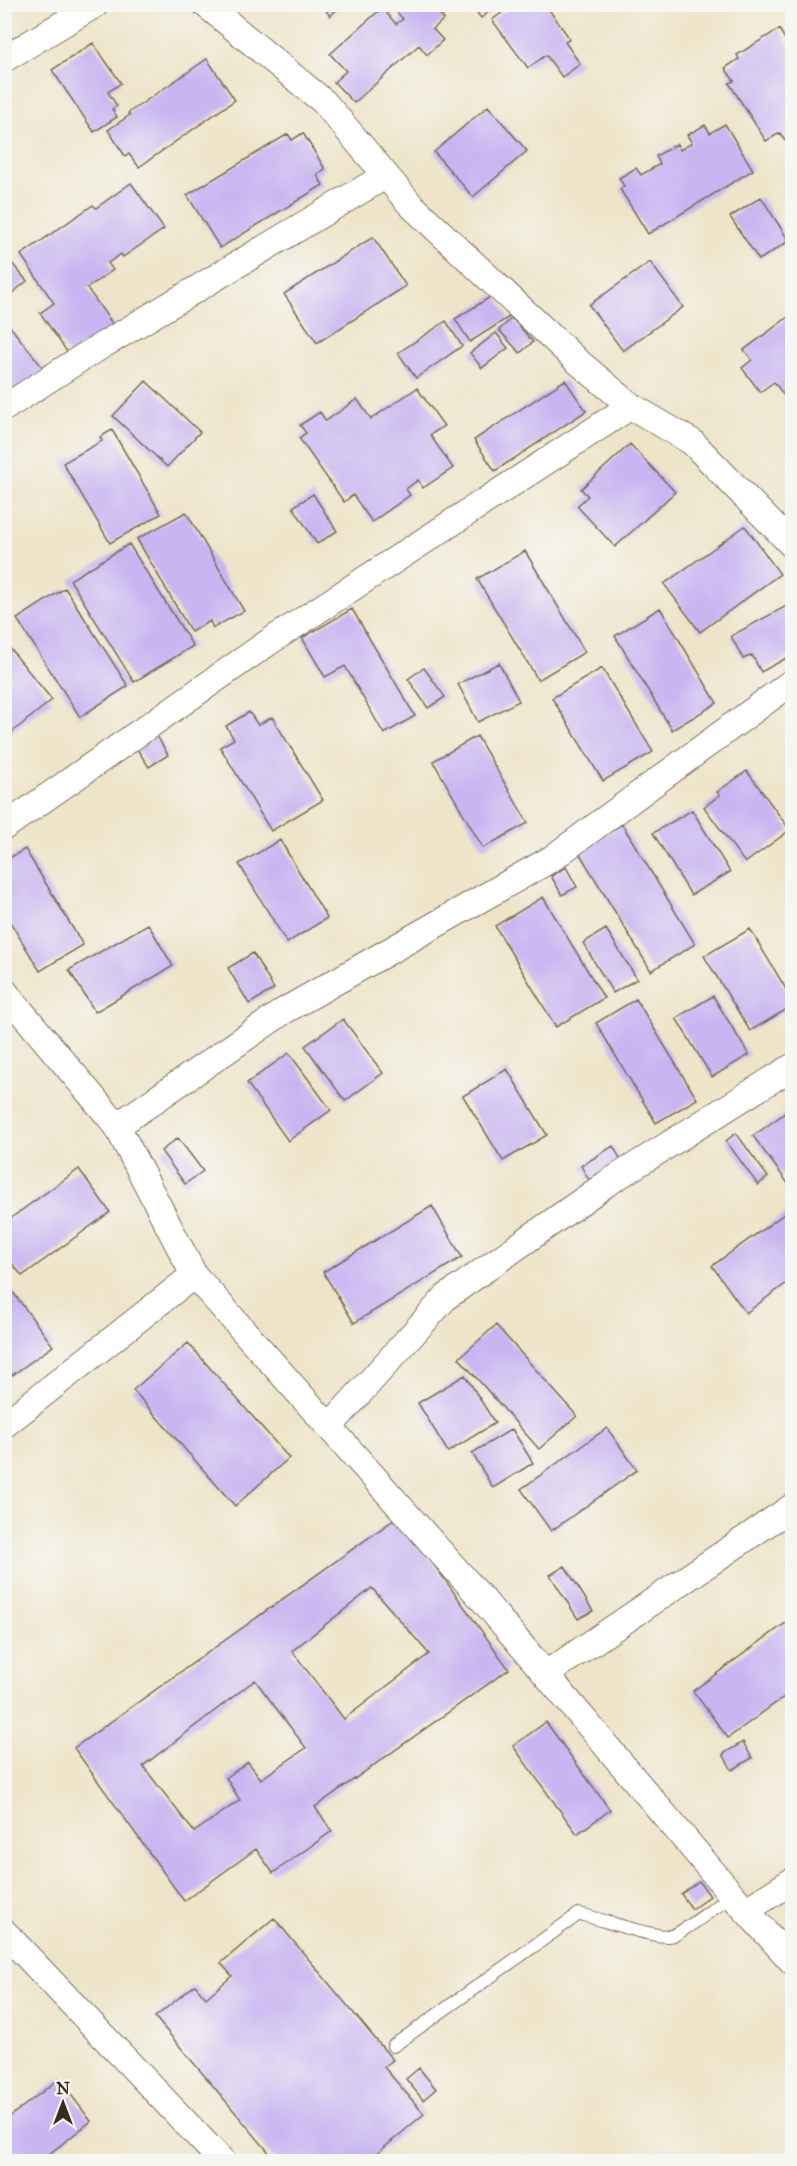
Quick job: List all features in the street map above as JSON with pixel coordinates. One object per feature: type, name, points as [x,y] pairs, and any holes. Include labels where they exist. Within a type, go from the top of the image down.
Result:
[{"type":"street","points":[[4,58],[96,4]]},
{"type":"street","points":[[206,4],[324,102],[385,176],[576,360],[631,406],[692,442],[792,545]]},
{"type":"street","points":[[4,408],[83,357],[385,176]]},
{"type":"street","points":[[4,827],[269,642],[631,406]]},
{"type":"street","points":[[117,1126],[284,1011],[550,859],[715,741],[792,682]]},
{"type":"street","points":[[8,1002],[117,1126],[194,1275],[546,1674],[792,1961]]},
{"type":"street","points":[[329,1427],[446,1296],[606,1184],[792,1067]]},
{"type":"street","points":[[4,1425],[194,1275]]},
{"type":"street","points":[[546,1674],[792,1508]]},
{"type":"street","points":[[741,1902],[792,1881]]},
{"type":"street","points":[[4,1932],[223,2162]]},
{"type":"lane","points":[[393,2046],[579,1914],[632,1927],[653,1937],[673,1936],[741,1902]]},
{"type":"building","points":[[321,4],[343,4],[330,16]]},
{"type":"building","points":[[470,4],[499,4],[481,18]]},
{"type":"building","points":[[514,4],[545,4],[570,39],[565,42],[580,64],[562,77],[546,55],[528,68],[492,20]]},
{"type":"building","points":[[390,5],[431,5],[444,19],[433,29],[443,40],[427,55],[419,45],[354,103],[334,82],[346,71],[330,54],[382,8],[396,24],[403,19]]},
{"type":"building","points":[[779,29],[792,51],[792,144],[789,146],[780,133],[766,141],[729,83],[734,81],[725,68],[739,59],[737,55]]},
{"type":"building","points":[[93,43],[121,83],[108,92],[117,106],[112,109],[117,117],[94,132],[52,70]]},
{"type":"building","points":[[207,59],[235,100],[139,167],[129,154],[125,156],[108,130],[130,115],[128,113]]},
{"type":"building","points":[[488,106],[527,151],[473,197],[434,152]]},
{"type":"building","points":[[725,124],[753,170],[648,234],[620,189],[624,186],[619,178],[636,168],[641,175],[660,164],[656,156],[677,144],[680,150],[692,143],[687,135],[705,125],[710,133]]},
{"type":"building","points":[[303,133],[325,169],[317,175],[323,185],[220,248],[187,195],[288,134],[292,140]]},
{"type":"building","points":[[131,183],[164,229],[123,257],[121,254],[108,263],[113,270],[87,288],[114,326],[70,356],[40,313],[54,303],[21,255],[93,205],[96,208]]},
{"type":"building","points":[[761,197],[789,241],[759,260],[730,217]]},
{"type":"building","points":[[373,237],[406,286],[317,343],[284,294]]},
{"type":"building","points":[[4,254],[27,281],[4,300]]},
{"type":"building","points":[[650,262],[683,307],[623,351],[589,305]]},
{"type":"building","points":[[495,294],[509,317],[470,342],[455,319]]},
{"type":"building","points":[[792,314],[792,391],[785,397],[774,382],[760,392],[742,368],[752,360],[744,350]]},
{"type":"building","points":[[512,318],[533,342],[520,353],[499,330]]},
{"type":"building","points":[[4,319],[44,369],[4,400]]},
{"type":"building","points":[[446,321],[462,346],[416,378],[398,353]]},
{"type":"building","points":[[496,333],[508,348],[482,368],[470,353]]},
{"type":"building","points":[[565,380],[586,411],[495,471],[474,440]]},
{"type":"building","points":[[146,381],[200,432],[167,467],[113,416]]},
{"type":"building","points":[[417,388],[444,426],[430,435],[453,468],[423,488],[418,480],[406,489],[410,495],[372,522],[353,495],[344,502],[299,438],[306,433],[300,425],[320,412],[326,421],[357,399],[371,419]]},
{"type":"building","points":[[112,430],[161,514],[110,543],[63,463],[102,441],[100,437]]},
{"type":"building","points":[[630,444],[675,492],[615,547],[577,506],[588,496],[581,489]]},
{"type":"building","points":[[313,494],[337,531],[317,544],[293,507]]},
{"type":"building","points":[[186,512],[244,611],[213,628],[210,621],[191,632],[137,539]]},
{"type":"building","points":[[745,526],[780,574],[700,632],[664,584]]},
{"type":"building","points":[[129,544],[193,646],[134,682],[70,580]]},
{"type":"building","points":[[525,551],[585,652],[538,680],[477,579]]},
{"type":"building","points":[[65,588],[128,686],[80,717],[17,619]]},
{"type":"building","points":[[792,603],[792,655],[761,672],[752,655],[743,659],[731,636]]},
{"type":"building","points":[[660,608],[717,703],[672,730],[615,636]]},
{"type":"building","points":[[352,609],[415,716],[384,734],[345,666],[325,677],[302,638]]},
{"type":"building","points":[[4,641],[52,700],[12,732],[4,723]]},
{"type":"building","points":[[499,663],[519,701],[478,722],[458,684]]},
{"type":"building","points":[[424,668],[445,697],[428,708],[408,679]]},
{"type":"building","points":[[602,668],[653,752],[603,781],[552,698]]},
{"type":"building","points":[[249,712],[258,725],[272,717],[323,800],[271,831],[220,747],[234,739],[226,726]]},
{"type":"building","points":[[157,736],[168,755],[149,767],[137,749]]},
{"type":"building","points":[[477,736],[528,823],[483,848],[433,761]]},
{"type":"building","points":[[747,771],[790,830],[745,863],[704,807],[720,795],[717,792]]},
{"type":"building","points":[[692,810],[730,872],[691,895],[653,833]]},
{"type":"building","points":[[622,824],[695,944],[651,971],[578,851]]},
{"type":"building","points":[[280,840],[327,918],[287,943],[239,864]]},
{"type":"building","points":[[25,849],[83,945],[40,971],[4,912],[4,861]]},
{"type":"building","points":[[566,867],[577,887],[562,895],[551,876]]},
{"type":"building","points":[[543,897],[604,998],[556,1027],[495,926]]},
{"type":"building","points":[[148,924],[173,966],[95,1012],[69,970]]},
{"type":"building","points":[[606,929],[637,979],[613,993],[583,943]]},
{"type":"building","points":[[750,929],[792,999],[792,1006],[750,1031],[704,956]]},
{"type":"building","points":[[253,953],[274,989],[249,1004],[228,968]]},
{"type":"building","points":[[713,996],[749,1055],[712,1077],[676,1018]]},
{"type":"building","points":[[636,999],[697,1099],[656,1123],[596,1023]]},
{"type":"building","points":[[343,1019],[383,1073],[345,1101],[305,1046]]},
{"type":"building","points":[[289,1053],[331,1110],[288,1141],[247,1083]]},
{"type":"building","points":[[507,1069],[547,1135],[503,1161],[463,1096]]},
{"type":"building","points":[[785,1113],[792,1123],[792,1189],[753,1136]]},
{"type":"building","points":[[736,1133],[768,1177],[758,1185],[726,1141]]},
{"type":"building","points":[[178,1138],[203,1171],[185,1184],[161,1151]]},
{"type":"building","points":[[613,1146],[621,1160],[589,1180],[581,1166]]},
{"type":"building","points":[[79,1169],[110,1212],[22,1276],[4,1253],[4,1223]]},
{"type":"building","points":[[432,1206],[462,1257],[354,1323],[323,1272]]},
{"type":"building","points":[[787,1212],[792,1219],[792,1279],[746,1313],[712,1266]]},
{"type":"building","points":[[4,1280],[53,1346],[8,1378],[4,1374]]},
{"type":"building","points":[[496,1325],[577,1416],[539,1449],[459,1358]]},
{"type":"building","points":[[188,1343],[289,1458],[235,1506],[133,1390]]},
{"type":"building","points":[[465,1375],[495,1423],[448,1452],[418,1403]]},
{"type":"building","points":[[607,1428],[637,1470],[551,1531],[521,1489]]},
{"type":"building","points":[[512,1429],[533,1463],[493,1488],[472,1453]]},
{"type":"building","points":[[399,1516],[509,1669],[315,1807],[332,1831],[273,1873],[256,1849],[184,1901],[74,1748]],"holes":[[[372,1588],[429,1654],[344,1719],[292,1651]],[[255,1680],[306,1748],[261,1779],[248,1762],[226,1778],[240,1800],[194,1832],[143,1766]]]},
{"type":"building","points":[[565,1566],[593,1611],[578,1619],[550,1575]]},
{"type":"building","points":[[791,1619],[792,1691],[728,1738],[693,1691]]},
{"type":"building","points":[[546,1722],[610,1810],[577,1834],[513,1746]]},
{"type":"building","points":[[743,1742],[752,1758],[732,1770],[723,1754]]},
{"type":"building","points":[[699,1881],[710,1896],[692,1909],[681,1894]]},
{"type":"building","points":[[274,1918],[393,2060],[384,2067],[424,2114],[367,2162],[277,2162],[155,2017],[195,1985],[206,1998],[232,1976],[221,1963]]},
{"type":"building","points":[[419,2068],[436,2089],[423,2100],[406,2079]]},
{"type":"building","points":[[59,2079],[91,2121],[39,2162],[4,2162],[4,2121]]}]
